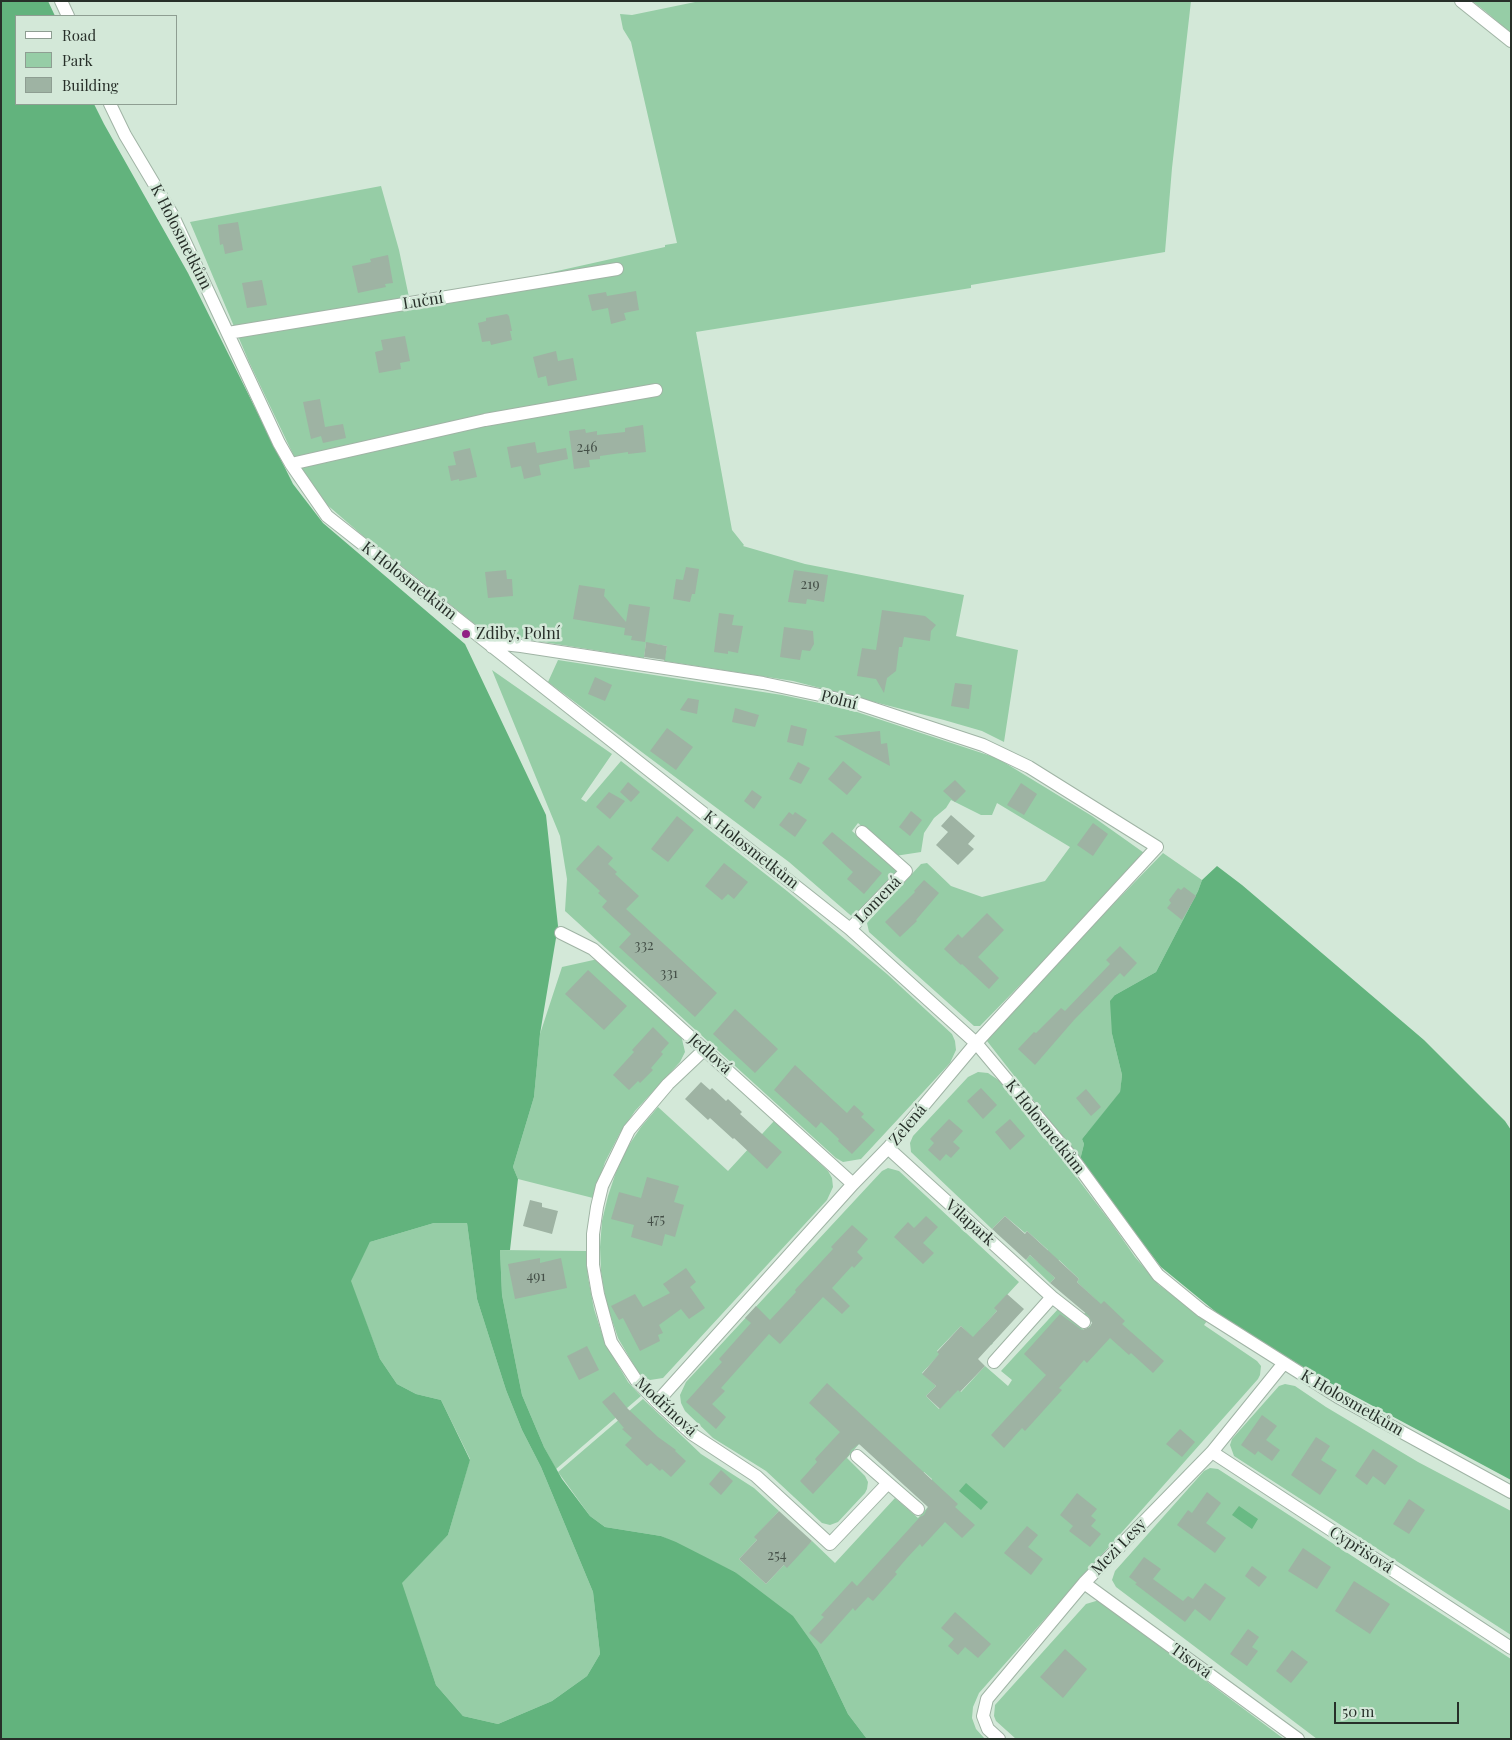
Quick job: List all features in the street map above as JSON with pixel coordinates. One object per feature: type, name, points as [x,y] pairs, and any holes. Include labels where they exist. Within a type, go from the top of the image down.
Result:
[{"type":"street","points":[[61,1],[68,15]]},
{"type":"street","points":[[1461,1],[1511,41]]},
{"type":"street","name":"K Holosmetkům","points":[[110,105],[125,136],[172,214],[279,443],[291,464],[331,519],[850,929],[976,1043],[1070,1156],[1158,1275],[1202,1311],[1338,1397],[1511,1492]]},
{"type":"street","name":"Luční","points":[[228,333],[617,269]]},
{"type":"street","points":[[291,464],[485,420],[656,390]]},
{"type":"street","name":"Polní","points":[[492,647],[502,644],[521,646],[753,681],[853,702],[983,745],[1029,767],[1157,847]]},
{"type":"street","name":"Lomená","points":[[850,929],[906,871],[862,832]]},
{"type":"street","name":"Zelená","points":[[657,1402],[853,1184],[888,1148],[976,1043],[1157,847]]},
{"type":"street","name":"Jedlová","points":[[561,932],[593,949],[853,1184]]},
{"type":"street","name":"Modřínová","points":[[704,1050],[668,1084],[629,1130],[602,1186],[593,1234],[593,1265],[598,1294],[611,1342],[636,1380],[657,1402],[692,1434],[756,1476],[830,1544],[888,1483]]},
{"type":"street","name":"Vilapark","points":[[888,1148],[1052,1297],[1084,1322]]},
{"type":"street","points":[[994,1362],[1052,1297]]},
{"type":"street","name":"Mezi Lesy","points":[[999,1739],[988,1729],[983,1716],[987,1699],[1084,1582],[1212,1452],[1284,1363]]},
{"type":"street","name":"Cypřišová","points":[[1212,1452],[1511,1648]]},
{"type":"street","points":[[857,1456],[918,1509]]},
{"type":"street","name":"Tisová","points":[[1084,1582],[1298,1739]]},
{"type":"green space","points":[[700,1],[1191,1],[1172,168],[1165,252],[971,285],[971,288],[696,332],[732,530],[743,546],[805,564],[964,595],[956,636],[1018,650],[1004,742],[982,731],[944,720],[793,681],[664,661],[667,646],[646,643],[644,658],[493,634],[481,629],[362,535],[325,503],[302,473],[249,362],[190,222],[381,186],[399,250],[410,302],[436,298],[677,243],[631,42],[623,29],[620,14],[632,15]]},
{"type":"green space","points":[[1472,1],[1511,1],[1511,33],[1485,11]]},
{"type":"green space","points":[[558,660],[782,695],[829,705],[857,712],[997,758],[1092,816],[1147,855],[980,1026],[974,1026],[869,932],[867,923],[921,864],[927,863],[951,886],[982,897],[1045,881],[1070,847],[997,803],[992,815],[981,815],[951,800],[946,808],[934,818],[924,833],[921,852],[895,856],[858,823],[852,831],[896,869],[897,877],[856,920],[789,862],[548,682]]},
{"type":"green space","points":[[492,670],[612,754],[581,799],[586,802],[621,761],[787,891],[887,974],[952,1034],[956,1050],[950,1063],[861,1159],[843,1162],[836,1158],[565,911],[567,879],[560,836]]},
{"type":"green space","points":[[1163,853],[1202,880],[1156,972],[1115,995],[1112,1034],[1122,1075],[1120,1093],[1082,1139],[1084,1144],[1080,1160],[987,1041],[988,1033]]},
{"type":"green space","points":[[598,959],[680,1035],[685,1052],[680,1062],[635,1111],[620,1133],[605,1162],[593,1198],[518,1179],[513,1167],[534,1097],[540,1034],[562,967]]},
{"type":"green space","points":[[978,1072],[988,1073],[1000,1081],[1044,1139],[1046,1137],[1135,1257],[1159,1285],[1207,1321],[1204,1325],[1257,1361],[1261,1366],[1260,1375],[979,1693],[973,1707],[972,1718],[976,1729],[985,1739],[867,1739],[848,1714],[818,1651],[735,1572],[661,1536],[605,1527],[590,1516],[558,1472],[643,1399],[701,1454],[754,1488],[779,1511],[755,1537],[757,1540],[739,1559],[766,1584],[784,1565],[812,1541],[835,1563],[895,1498],[918,1518],[928,1507],[932,1479],[924,1472],[921,1475],[859,1444],[847,1458],[865,1476],[868,1482],[867,1489],[838,1522],[830,1525],[822,1523],[766,1471],[713,1438],[685,1411],[680,1395],[686,1382],[882,1171],[888,1168],[899,1171],[1019,1282],[995,1308],[997,1311],[980,1330],[993,1343],[991,1345],[982,1336],[966,1353],[972,1337],[961,1326],[937,1351],[940,1354],[922,1373],[936,1386],[926,1396],[939,1409],[958,1389],[961,1392],[985,1366],[1008,1386],[1012,1380],[1001,1371],[1059,1308],[1085,1331],[1093,1323],[1084,1314],[1096,1300],[1077,1282],[1079,1279],[1059,1260],[1048,1271],[1055,1278],[1050,1283],[1026,1260],[1030,1255],[1038,1262],[1048,1250],[1027,1231],[1025,1233],[1005,1216],[992,1229],[911,1152],[910,1143],[913,1136],[968,1077]]},
{"type":"green space","points":[[658,1107],[728,1171],[774,1121],[828,1171],[832,1178],[833,1187],[827,1200],[663,1378],[650,1380],[639,1374],[618,1338],[606,1302],[601,1272],[600,1247],[602,1221],[616,1172],[627,1148]]},
{"type":"green space","points":[[434,1223],[467,1223],[477,1299],[506,1390],[522,1430],[541,1467],[593,1592],[600,1654],[587,1676],[552,1701],[498,1724],[463,1716],[436,1685],[401,1583],[448,1535],[470,1459],[441,1400],[416,1394],[397,1384],[380,1359],[350,1281],[370,1242]]},
{"type":"green space","points":[[500,1250],[586,1251],[588,1277],[594,1309],[603,1337],[628,1382],[641,1396],[556,1469],[544,1447],[522,1395],[502,1295]]},
{"type":"green space","points":[[1285,1384],[1295,1386],[1326,1407],[1418,1462],[1511,1511],[1511,1635],[1234,1456],[1230,1445],[1232,1439],[1279,1386]]},
{"type":"green space","points":[[1210,1468],[1218,1469],[1511,1659],[1511,1739],[1317,1739],[1116,1587],[1112,1580],[1115,1571],[1204,1471]]},
{"type":"green space","points":[[1099,1601],[1284,1739],[1016,1739],[996,1721],[994,1716],[995,1705],[1086,1604]]},
{"type":"shaded area","points":[[1,1],[48,1],[55,15],[15,15],[15,105],[94,105],[188,273],[293,484],[323,523],[465,644],[546,815],[558,926],[540,1034],[534,1097],[513,1167],[518,1179],[510,1250],[500,1250],[502,1295],[522,1395],[544,1447],[562,1479],[590,1516],[605,1527],[661,1536],[676,1542],[735,1572],[793,1616],[818,1651],[848,1714],[867,1739],[1,1739]],"holes":[[[434,1223],[467,1223],[477,1299],[506,1390],[522,1430],[541,1467],[593,1592],[600,1654],[587,1676],[552,1701],[498,1724],[463,1716],[436,1685],[402,1583],[448,1535],[470,1460],[441,1400],[416,1394],[397,1384],[380,1359],[351,1281],[370,1242]]]},
{"type":"shaded area","points":[[1217,866],[1242,885],[1424,1040],[1505,1121],[1511,1130],[1511,1480],[1319,1377],[1222,1317],[1161,1267],[1080,1160],[1084,1144],[1082,1139],[1120,1092],[1122,1075],[1112,1034],[1110,1001],[1115,995],[1156,972],[1202,880]]},
{"type":"shaded area","points":[[966,1483],[988,1502],[981,1510],[959,1491]]},
{"type":"shaded area","points":[[1239,1506],[1258,1519],[1252,1529],[1232,1515]]},
{"type":"building","points":[[238,222],[243,250],[225,254],[223,244],[220,245],[218,225]]},
{"type":"building","points":[[388,255],[393,283],[385,284],[386,287],[358,293],[352,266],[371,262],[370,259]]},
{"type":"building","points":[[262,280],[267,305],[247,308],[242,283]]},
{"type":"building","points":[[636,291],[639,310],[624,313],[626,320],[611,324],[608,308],[592,311],[588,295],[606,292],[607,296]]},
{"type":"building","points":[[507,314],[512,331],[510,331],[512,340],[491,345],[490,341],[482,342],[478,323],[486,321],[486,318]]},
{"type":"building","points":[[405,336],[410,361],[400,363],[401,369],[379,373],[375,352],[383,350],[381,340]]},
{"type":"building","points":[[556,351],[558,361],[573,358],[577,380],[548,386],[546,376],[538,378],[533,357]]},
{"type":"building","points":[[320,399],[325,427],[343,424],[346,438],[323,443],[321,436],[311,439],[303,402]]},
{"type":"building","points":[[643,425],[646,452],[628,454],[628,452],[600,456],[600,459],[589,460],[590,467],[574,469],[569,431],[585,429],[586,433],[597,431],[597,435],[625,432],[625,428]]},
{"type":"building","points":[[535,442],[537,453],[566,448],[568,459],[539,465],[541,475],[524,479],[521,466],[511,468],[507,447]]},
{"type":"building","points":[[470,448],[477,477],[451,481],[448,466],[456,465],[453,452]]},
{"type":"building","points":[[686,567],[699,569],[695,594],[692,594],[690,602],[673,599],[676,579],[683,580]]},
{"type":"building","points":[[506,570],[507,579],[512,579],[513,596],[488,598],[485,572]]},
{"type":"building","points":[[794,570],[828,575],[824,602],[807,599],[806,604],[788,602]]},
{"type":"building","points":[[579,585],[605,589],[604,596],[626,622],[629,604],[650,607],[645,642],[631,640],[632,636],[624,635],[625,628],[573,619]]},
{"type":"building","points":[[882,610],[925,616],[936,625],[931,631],[930,641],[904,637],[902,647],[899,647],[896,671],[887,678],[884,693],[876,679],[857,676],[862,648],[876,650]]},
{"type":"building","points":[[719,613],[734,615],[732,625],[743,626],[738,653],[728,651],[728,654],[714,652]]},
{"type":"building","points":[[784,627],[813,631],[814,644],[810,651],[802,650],[800,660],[780,657]]},
{"type":"building","points":[[646,642],[667,646],[665,660],[644,657]]},
{"type":"building","points":[[595,677],[612,685],[605,701],[588,694]]},
{"type":"building","points":[[955,683],[972,685],[969,709],[951,706]]},
{"type":"building","points":[[688,698],[699,700],[697,714],[680,710]]},
{"type":"building","points":[[735,708],[759,715],[755,727],[732,722]]},
{"type":"building","points":[[791,725],[807,729],[803,746],[787,742]]},
{"type":"building","points":[[667,728],[693,747],[676,770],[650,751]]},
{"type":"building","points":[[880,731],[881,744],[887,743],[890,766],[834,736]]},
{"type":"building","points":[[843,761],[862,777],[847,795],[828,779]]},
{"type":"building","points":[[798,762],[810,768],[801,784],[789,779]]},
{"type":"building","points":[[955,780],[966,791],[955,802],[943,791]]},
{"type":"building","points":[[628,782],[640,792],[631,802],[620,792]]},
{"type":"building","points":[[1021,783],[1037,794],[1024,815],[1007,805]]},
{"type":"building","points":[[752,790],[762,797],[754,809],[744,801]]},
{"type":"building","points":[[609,792],[625,801],[610,819],[596,807]]},
{"type":"building","points":[[911,811],[922,820],[910,836],[899,827]]},
{"type":"building","points":[[789,812],[793,815],[795,812],[807,820],[795,837],[779,825]]},
{"type":"building","points":[[951,815],[975,836],[968,844],[974,849],[958,865],[936,845],[948,832],[941,826]]},
{"type":"building","points":[[677,816],[694,830],[668,862],[651,849]]},
{"type":"building","points":[[1093,823],[1108,834],[1093,856],[1077,845]]},
{"type":"building","points":[[832,832],[882,873],[864,894],[847,879],[853,872],[822,843]]},
{"type":"building","points":[[598,845],[613,858],[608,864],[617,872],[615,874],[639,896],[626,909],[717,993],[695,1017],[619,947],[631,934],[602,907],[607,901],[598,893],[600,891],[576,869]]},
{"type":"building","points":[[724,863],[748,882],[734,899],[728,894],[722,900],[705,886]]},
{"type":"building","points":[[924,880],[939,893],[917,921],[900,937],[885,922],[915,892]]},
{"type":"building","points":[[1184,887],[1196,896],[1182,920],[1167,908],[1171,903],[1169,900],[1178,888],[1181,890]]},
{"type":"building","points":[[987,913],[1004,930],[978,957],[999,978],[989,989],[944,949],[958,934],[962,938]]},
{"type":"building","points":[[1120,946],[1137,963],[1124,977],[1120,973],[1074,1020],[1035,1065],[1018,1049],[1061,1008],[1065,1011],[1110,964],[1106,960]]},
{"type":"building","points":[[588,970],[627,1006],[604,1030],[565,994]]},
{"type":"building","points":[[735,1009],[778,1049],[755,1073],[713,1034]]},
{"type":"building","points":[[653,1027],[669,1043],[661,1052],[663,1054],[651,1068],[653,1070],[640,1083],[638,1081],[629,1090],[613,1075]]},
{"type":"building","points":[[795,1065],[847,1113],[854,1105],[864,1114],[861,1117],[875,1130],[852,1154],[821,1122],[816,1128],[774,1090]]},
{"type":"building","points":[[701,1082],[710,1090],[712,1088],[726,1101],[728,1099],[742,1112],[740,1114],[782,1152],[767,1169],[734,1138],[710,1118],[708,1120],[685,1099]]},
{"type":"building","points":[[981,1088],[997,1105],[983,1119],[967,1101]]},
{"type":"building","points":[[1086,1089],[1101,1107],[1091,1116],[1076,1098]]},
{"type":"building","points":[[949,1119],[963,1131],[953,1142],[960,1148],[951,1158],[946,1154],[940,1161],[928,1150],[934,1143],[930,1139]]},
{"type":"building","points":[[1010,1119],[1025,1136],[1010,1150],[995,1132]]},
{"type":"building","points":[[647,1177],[679,1186],[674,1202],[684,1205],[675,1237],[665,1234],[662,1246],[631,1237],[634,1225],[611,1219],[619,1192],[641,1198]]},
{"type":"building","points":[[530,1200],[542,1203],[542,1207],[558,1211],[552,1234],[523,1226]]},
{"type":"building","points":[[926,1216],[938,1227],[923,1243],[934,1253],[923,1264],[894,1237],[908,1222],[914,1228]]},
{"type":"building","points":[[1005,1216],[1025,1234],[1027,1231],[1079,1279],[1077,1282],[1101,1304],[1104,1301],[1125,1321],[1122,1324],[1164,1361],[1153,1373],[1131,1353],[1129,1355],[1110,1338],[1087,1363],[1084,1360],[1059,1388],[1062,1390],[1025,1431],[1022,1428],[1004,1448],[991,1435],[1046,1375],[1024,1354],[1060,1314],[1082,1330],[1090,1327],[1092,1323],[1089,1316],[1050,1283],[1055,1278],[1030,1255],[1026,1260],[992,1229]]},
{"type":"building","points":[[852,1225],[868,1239],[857,1252],[863,1258],[854,1268],[852,1266],[832,1288],[850,1306],[842,1314],[823,1297],[780,1344],[769,1334],[721,1388],[725,1391],[712,1404],[726,1417],[716,1429],[686,1402],[722,1362],[719,1359],[751,1323],[745,1318],[756,1306],[770,1320],[833,1249],[831,1247]]},
{"type":"building","points":[[540,1258],[540,1263],[561,1258],[567,1288],[515,1299],[508,1264]]},
{"type":"building","points":[[686,1268],[696,1282],[690,1287],[705,1308],[689,1319],[681,1309],[659,1325],[663,1333],[658,1335],[660,1341],[640,1351],[623,1318],[619,1320],[611,1306],[635,1294],[643,1307],[670,1293],[663,1284]]},
{"type":"building","points":[[1007,1294],[1024,1309],[978,1359],[985,1366],[960,1392],[958,1390],[940,1409],[926,1396],[936,1386],[922,1374],[939,1354],[937,1352],[961,1326],[973,1337],[997,1311],[994,1308]]},
{"type":"building","points":[[587,1346],[599,1370],[579,1380],[567,1356]]},
{"type":"building","points":[[827,1383],[958,1504],[955,1507],[975,1525],[962,1538],[945,1522],[922,1547],[920,1544],[907,1558],[895,1572],[897,1574],[873,1601],[868,1597],[855,1611],[853,1608],[821,1644],[809,1633],[824,1617],[821,1615],[852,1581],[857,1586],[920,1517],[924,1515],[928,1507],[859,1444],[851,1450],[849,1455],[813,1494],[800,1481],[817,1462],[815,1459],[840,1432],[809,1403]]},
{"type":"building","points":[[614,1392],[628,1409],[658,1437],[676,1450],[686,1461],[671,1477],[651,1463],[647,1466],[625,1445],[632,1438],[622,1429],[624,1428],[602,1402]]},
{"type":"building","points":[[1262,1415],[1277,1426],[1266,1440],[1280,1450],[1272,1461],[1258,1451],[1255,1455],[1241,1445]]},
{"type":"building","points":[[1180,1429],[1195,1442],[1182,1457],[1166,1444]]},
{"type":"building","points":[[1316,1437],[1330,1446],[1321,1460],[1337,1470],[1320,1495],[1291,1475]]},
{"type":"building","points":[[1373,1449],[1398,1466],[1385,1485],[1373,1476],[1367,1485],[1355,1476]]},
{"type":"building","points":[[721,1470],[733,1481],[721,1495],[709,1484]]},
{"type":"building","points":[[1207,1492],[1221,1503],[1206,1523],[1226,1538],[1215,1553],[1177,1525],[1188,1510],[1192,1513]]},
{"type":"building","points":[[1077,1493],[1097,1509],[1091,1516],[1096,1520],[1091,1526],[1101,1534],[1090,1547],[1069,1531],[1073,1526],[1060,1515]]},
{"type":"building","points":[[1409,1499],[1425,1510],[1409,1534],[1393,1524]]},
{"type":"building","points":[[779,1511],[812,1541],[787,1568],[784,1565],[766,1584],[739,1559],[757,1540],[754,1537]]},
{"type":"building","points":[[1027,1526],[1038,1535],[1028,1547],[1043,1559],[1031,1575],[1004,1553]]},
{"type":"building","points":[[1303,1548],[1331,1567],[1317,1589],[1288,1571]]},
{"type":"building","points":[[1144,1557],[1161,1569],[1153,1579],[1183,1601],[1188,1596],[1193,1599],[1205,1583],[1226,1598],[1210,1621],[1195,1609],[1185,1622],[1135,1584],[1137,1583],[1129,1577]]},
{"type":"building","points":[[1252,1566],[1267,1577],[1259,1587],[1245,1576]]},
{"type":"building","points":[[1354,1581],[1390,1604],[1370,1634],[1335,1611]]},
{"type":"building","points":[[955,1612],[991,1644],[978,1658],[965,1647],[958,1655],[948,1646],[954,1639],[941,1628]]},
{"type":"building","points":[[1248,1629],[1259,1637],[1252,1647],[1258,1651],[1247,1666],[1230,1654]]},
{"type":"building","points":[[1065,1649],[1087,1669],[1063,1698],[1040,1677]]},
{"type":"building","points":[[1292,1650],[1308,1662],[1291,1683],[1276,1671]]},
{"type":"place","name":"Zdiby, Polní","points":[[466,634]]}]
